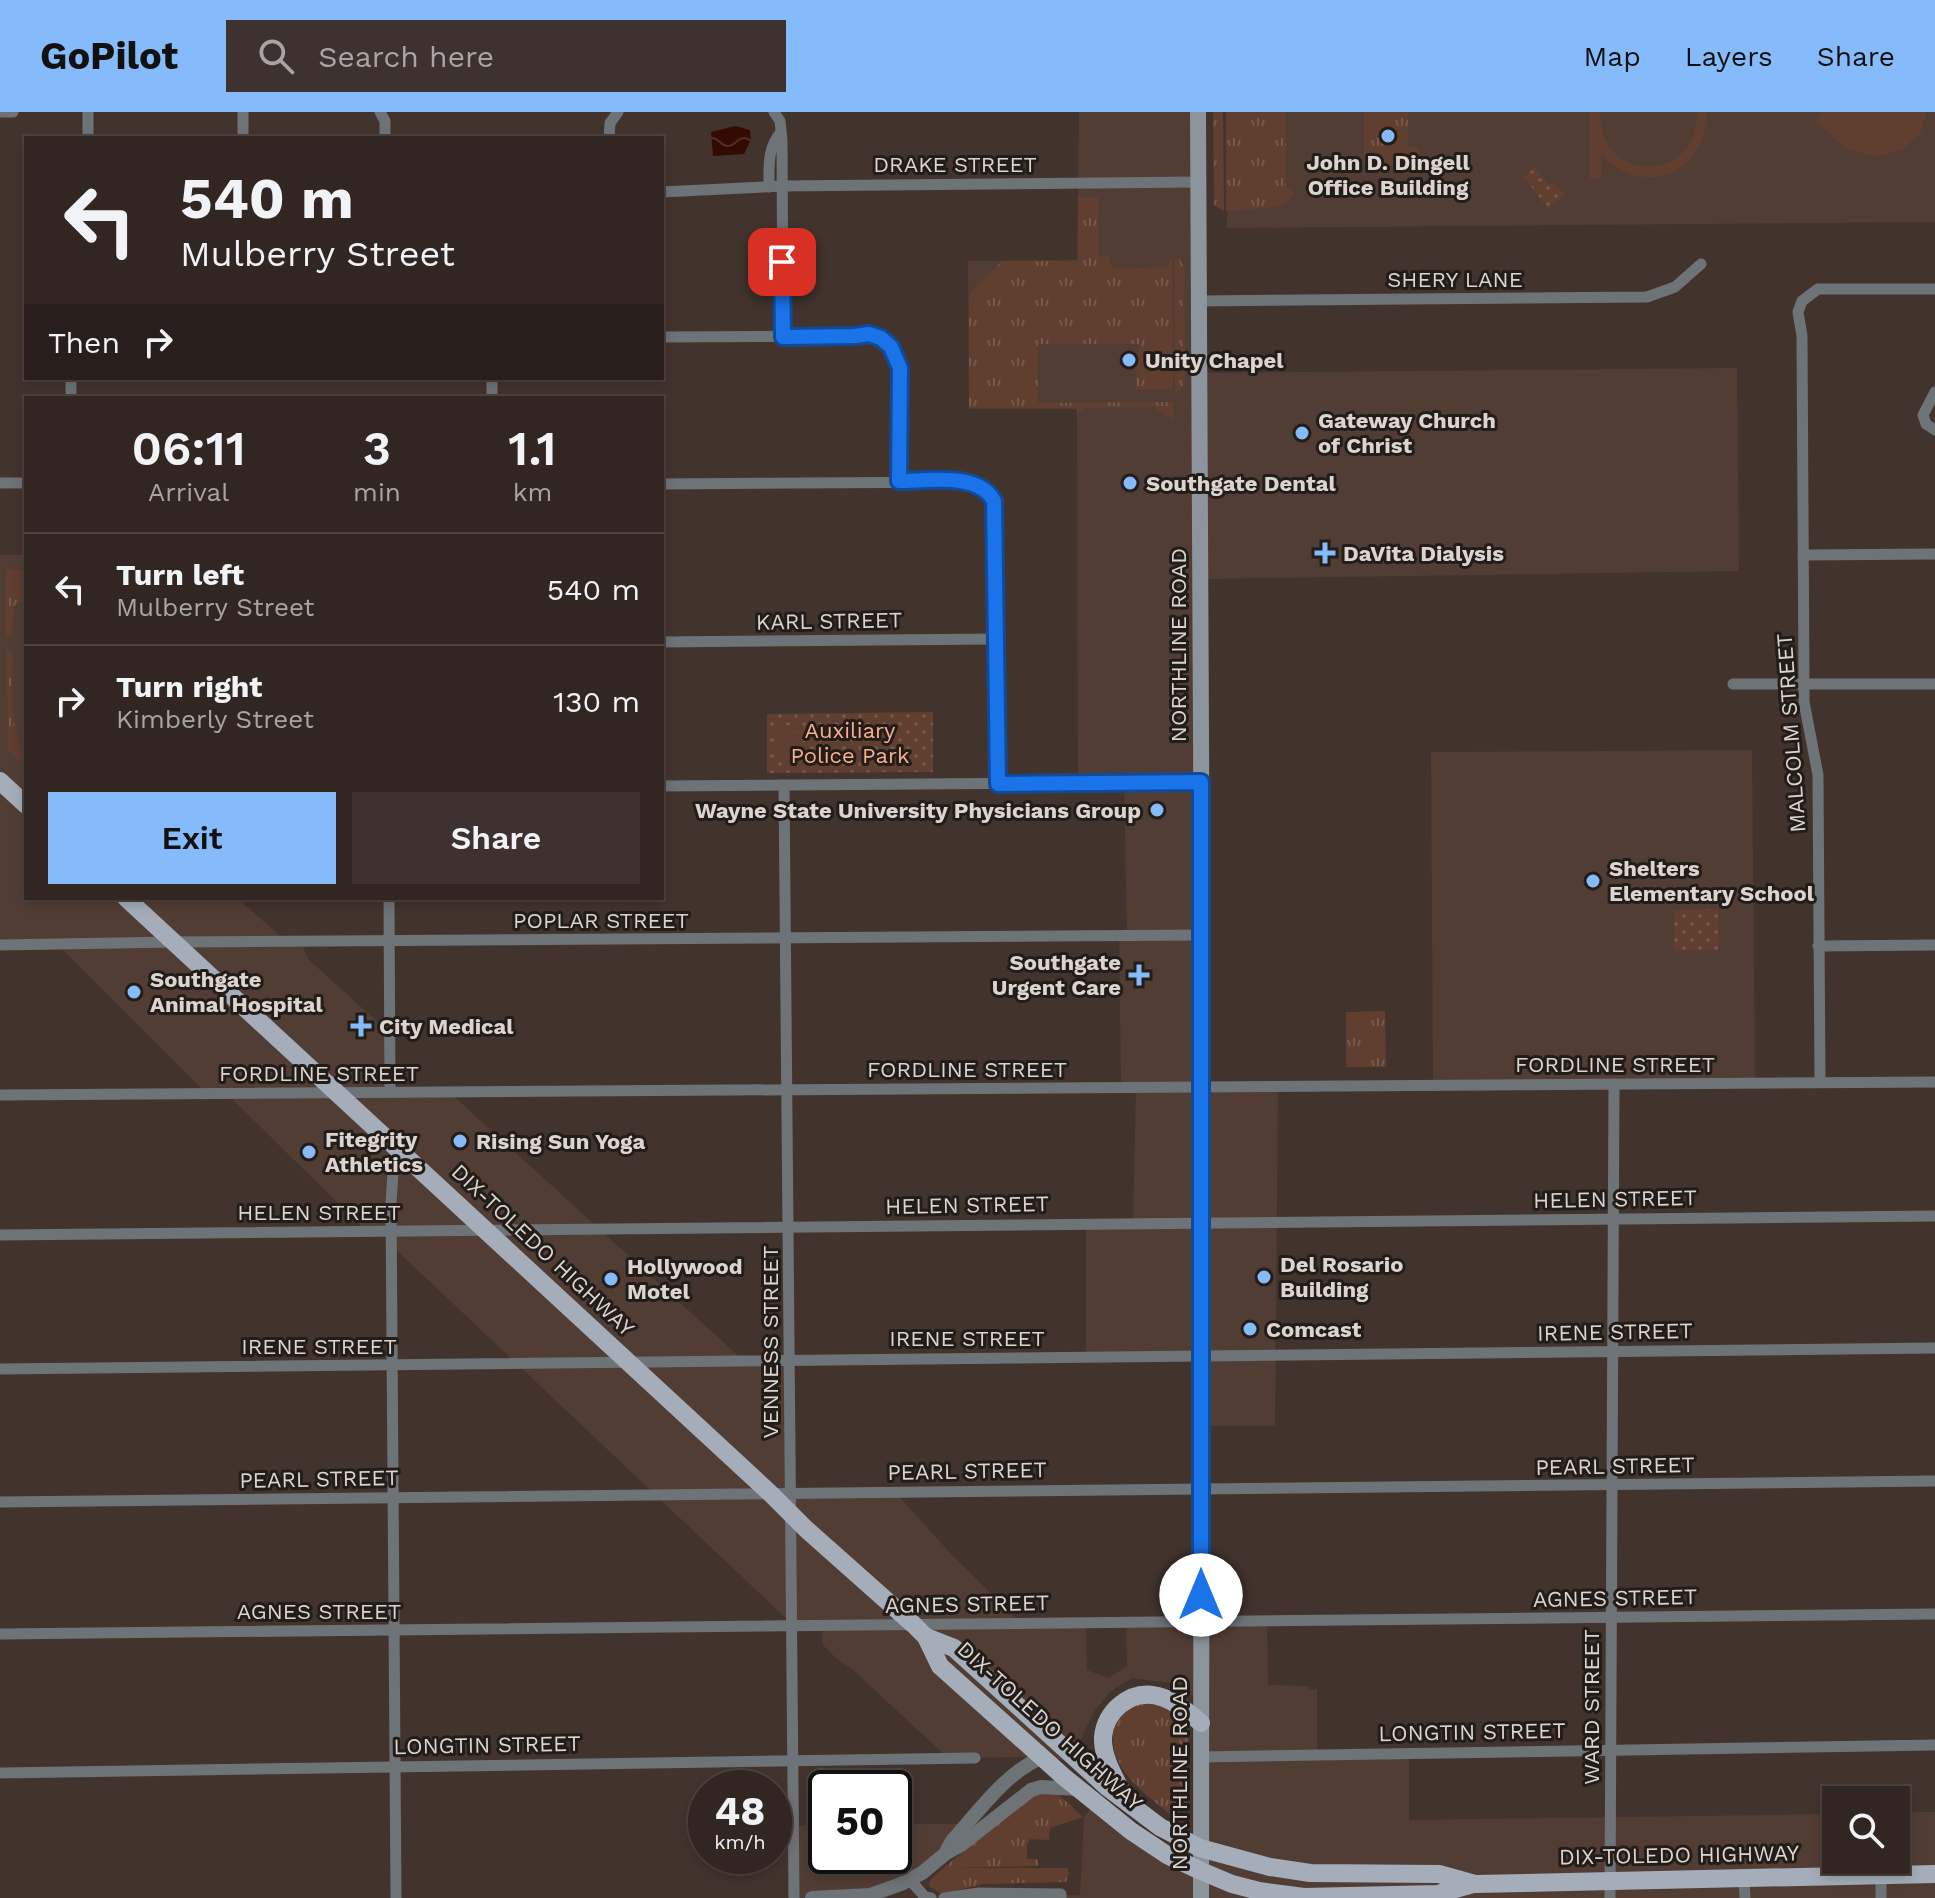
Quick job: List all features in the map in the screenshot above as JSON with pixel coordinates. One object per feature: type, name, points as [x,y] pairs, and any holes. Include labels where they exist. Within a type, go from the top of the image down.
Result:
[{"type":"main road","name":"NORTHLINE ROAD","points":[[1198,112],[1202,935],[1201,1898]]},
{"type":"main road","points":[[9,788],[24,803]]},
{"type":"main road","name":"DIX-TOLEDO HIGHWAY","points":[[128,900],[628,1361],[784,1500],[920,1631],[940,1666],[1078,1789],[1167,1855],[1232,1884],[1304,1897],[1438,1894],[1474,1888],[1610,1889],[1744,1878],[1935,1874]]},
{"type":"main road","name":"DIX-TOLEDO HIGHWAY","points":[[920,1631],[954,1648],[1127,1803],[1160,1827],[1200,1848],[1270,1867],[1310,1873],[1439,1874],[1474,1888]]},
{"type":"main road","points":[[1127,1803],[1107,1759],[1103,1742],[1105,1727],[1114,1710],[1130,1698],[1154,1695],[1180,1705],[1201,1723]]},
{"type":"main road","points":[[1043,1757],[1069,1761],[1107,1787]]},
{"type":"street","points":[[0,112],[13,112]]},
{"type":"street","points":[[88,112],[88,136]]},
{"type":"street","points":[[243,112],[243,136]]},
{"type":"street","points":[[380,112],[385,121],[385,136]]},
{"type":"street","points":[[609,136],[610,123],[618,112]]},
{"type":"street","points":[[774,112],[780,121],[781,132],[776,186],[783,337]]},
{"type":"street","name":"DRAKE STREET","points":[[664,192],[776,186],[1198,182]]},
{"type":"street","name":"SHERY LANE","points":[[1198,301],[1647,297],[1675,287],[1701,264]]},
{"type":"street","name":"MALCOLM STREET","points":[[1820,1082],[1818,775],[1804,702],[1802,336],[1798,312],[1802,301],[1813,291],[1825,288],[1935,289]]},
{"type":"street","points":[[664,337],[869,334],[881,338],[891,347],[900,368],[899,481]]},
{"type":"street","points":[[1935,392],[1923,415],[1926,424],[1935,430]]},
{"type":"street","points":[[664,484],[899,481],[970,482],[982,486],[991,495],[995,509],[998,784]]},
{"type":"street","points":[[0,483],[24,483]]},
{"type":"street","points":[[1803,555],[1935,554]]},
{"type":"street","name":"KARL STREET","points":[[664,642],[996,639]]},
{"type":"street","points":[[1733,684],[1935,684]]},
{"type":"street","points":[[664,786],[1201,782]]},
{"type":"street","name":"VENNESS STREET","points":[[784,785],[790,1228],[790,1359],[784,1500],[793,1625],[794,1898]]},
{"type":"street","points":[[389,900],[390,1092]]},
{"type":"street","name":"POPLAR STREET","points":[[0,945],[1202,935]]},
{"type":"street","points":[[1818,946],[1935,945]]},
{"type":"street","name":"FORDLINE STREET","points":[[0,1095],[1935,1082]]},
{"type":"street","name":"WARD STREET","points":[[1610,1889],[1614,1084]]},
{"type":"street","points":[[396,1898],[391,1231],[393,1172],[404,1155]]},
{"type":"street","name":"HELEN STREET","points":[[0,1235],[1935,1216]]},
{"type":"street","name":"IRENE STREET","points":[[0,1369],[1935,1348]]},
{"type":"street","name":"PEARL STREET","points":[[0,1502],[394,1498],[784,1500],[1201,1489],[1935,1481]]},
{"type":"street","name":"AGNES STREET","points":[[0,1634],[793,1625],[920,1631],[1201,1622],[1935,1614]]},
{"type":"street","name":"LONGTIN STREET","points":[[1201,1757],[1935,1745]]},
{"type":"street","points":[[945,1854],[952,1841],[1006,1782],[1026,1764],[1043,1757]]},
{"type":"street","name":"LONGTIN STREET","points":[[0,1773],[975,1758]]},
{"type":"street","points":[[812,1898],[870,1895],[910,1880],[1031,1790],[1041,1787],[1078,1789]]},
{"type":"street","points":[[1881,1875],[1881,1898]]},
{"type":"street","points":[[1744,1878],[1745,1898]]},
{"type":"street","points":[[910,1880],[927,1898]]},
{"type":"street","points":[[944,1898],[979,1893],[1061,1896]]},
{"type":"shaded area","points":[[1079,112],[1198,112],[1199,373],[1737,368],[1739,571],[1200,579],[1202,1087],[1278,1087],[1275,1426],[1201,1426],[1201,1356],[1086,1357],[1086,1223],[1133,1222],[1136,1088],[1121,1088],[1119,935],[1127,935],[1124,783],[1078,783],[1077,409],[969,409],[968,261],[1077,260]]},
{"type":"shaded area","points":[[1226,112],[1935,112],[1935,222],[1227,228]]},
{"type":"shaded area","points":[[0,555],[24,555],[24,900],[239,900],[286,941],[301,941],[308,959],[390,1033],[391,1092],[449,1092],[743,1360],[790,1359],[791,1494],[896,1493],[951,1554],[1022,1624],[1086,1623],[1087,1670],[1108,1678],[1127,1666],[1126,1622],[1267,1622],[1268,1685],[1317,1689],[1317,1755],[1409,1754],[1409,1820],[1822,1814],[1822,1874],[1910,1874],[1910,1812],[1935,1812],[1935,1898],[944,1898],[1080,1895],[1084,1817],[1095,1803],[1201,1871],[1201,1701],[1170,1683],[1132,1678],[1110,1692],[1094,1712],[1069,1761],[1043,1757],[948,1758],[823,1645],[821,1625],[793,1625],[391,1245],[391,1231],[366,1231],[227,1094],[207,1094],[56,943],[0,945]]},
{"type":"shaded area","name":"Shelters Elementary School","points":[[1752,750],[1755,1083],[1433,1086],[1431,752]]},
{"type":"shaded area","points":[[912,1824],[968,1824],[901,1884],[812,1898],[794,1898],[794,1826],[808,1826],[808,1874],[912,1874]]},
{"type":"green space","points":[[1213,112],[1223,112],[1224,211],[1214,205]]},
{"type":"green space","points":[[1226,112],[1286,112],[1286,187],[1294,192],[1287,203],[1275,207],[1226,211]]},
{"type":"green space","points":[[1364,112],[1408,112],[1408,147],[1419,147],[1419,166],[1364,167]]},
{"type":"green space","points":[[1590,112],[1600,112],[1604,136],[1615,153],[1631,164],[1649,167],[1667,163],[1682,153],[1693,136],[1697,112],[1707,112],[1704,133],[1696,151],[1685,164],[1670,173],[1653,177],[1636,176],[1618,168],[1601,155],[1601,179],[1590,179]]},
{"type":"green space","points":[[1821,112],[1927,112],[1920,134],[1902,150],[1875,157],[1847,149],[1816,122]]},
{"type":"green space","points":[[1535,167],[1549,185],[1554,182],[1565,195],[1548,209],[1524,177]]},
{"type":"green space","points":[[1078,197],[1098,197],[1098,255],[1108,256],[1113,269],[1168,267],[1172,259],[1173,389],[1135,390],[1139,344],[1038,344],[1038,403],[1173,402],[1173,419],[1153,407],[1085,408],[1077,414],[1076,408],[969,408],[969,295],[1002,261],[1078,261]]},
{"type":"green space","points":[[1179,259],[1184,266],[1185,386],[1175,393],[1175,260]]},
{"type":"green space","points":[[6,570],[24,570],[24,599],[14,606],[12,632],[6,637]]},
{"type":"green space","points":[[7,649],[13,655],[14,721],[24,756],[19,762],[8,750]]},
{"type":"green space","name":"Auxiliary Police Park","points":[[933,712],[933,772],[767,773],[767,714]]},
{"type":"green space","points":[[775,725],[797,725],[798,761],[776,761]]},
{"type":"green space","points":[[1718,909],[1719,950],[1674,951],[1674,910]]},
{"type":"green space","points":[[1385,1011],[1386,1067],[1346,1067],[1346,1012]]},
{"type":"green space","points":[[1141,1699],[1184,1715],[1189,1727],[1187,1808],[1171,1815],[1136,1786],[1114,1749],[1116,1719]]},
{"type":"green space","points":[[1057,1793],[1083,1817],[1050,1828],[1049,1840],[1030,1839],[1027,1859],[1038,1859],[1038,1866],[949,1868],[1067,1868],[1066,1882],[984,1884],[941,1894],[930,1887],[929,1882],[934,1876],[1024,1801],[1038,1794]]},
{"type":"water","points":[[735,126],[750,130],[751,140],[744,154],[713,156],[711,132]]},
{"type":"place","name":"John D. Dingell Office Building","points":[[1388,136]]},
{"type":"place","name":"Unity Chapel","points":[[1129,360]]},
{"type":"place","name":"Gateway Church of Christ","points":[[1302,433]]},
{"type":"place","name":"Southgate Dental","points":[[1130,483]]},
{"type":"place","name":"DaVita Dialysis","points":[[1325,553]]},
{"type":"place","name":"Wayne State University Physicians Group","points":[[1157,810]]},
{"type":"place","name":"Shelters Elementary School","points":[[1593,881]]},
{"type":"place","name":"Southgate Urgent Care","points":[[1139,975]]},
{"type":"place","name":"Southgate Animal Hospital","points":[[134,992]]},
{"type":"place","name":"City Medical","points":[[361,1026]]},
{"type":"place","name":"Rising Sun Yoga","points":[[460,1141]]},
{"type":"place","name":"Fitegrity Athletics","points":[[309,1152]]},
{"type":"place","name":"Del Rosario Building","points":[[1264,1277]]},
{"type":"place","name":"Hollywood Motel","points":[[611,1279]]},
{"type":"place","name":"Comcast","points":[[1250,1329]]},
{"type":"route","points":[[782,262],[783,337],[869,334],[881,338],[895,352],[900,368],[899,481],[976,483],[987,490],[994,501],[998,784],[1201,782],[1201,1595]]}]
